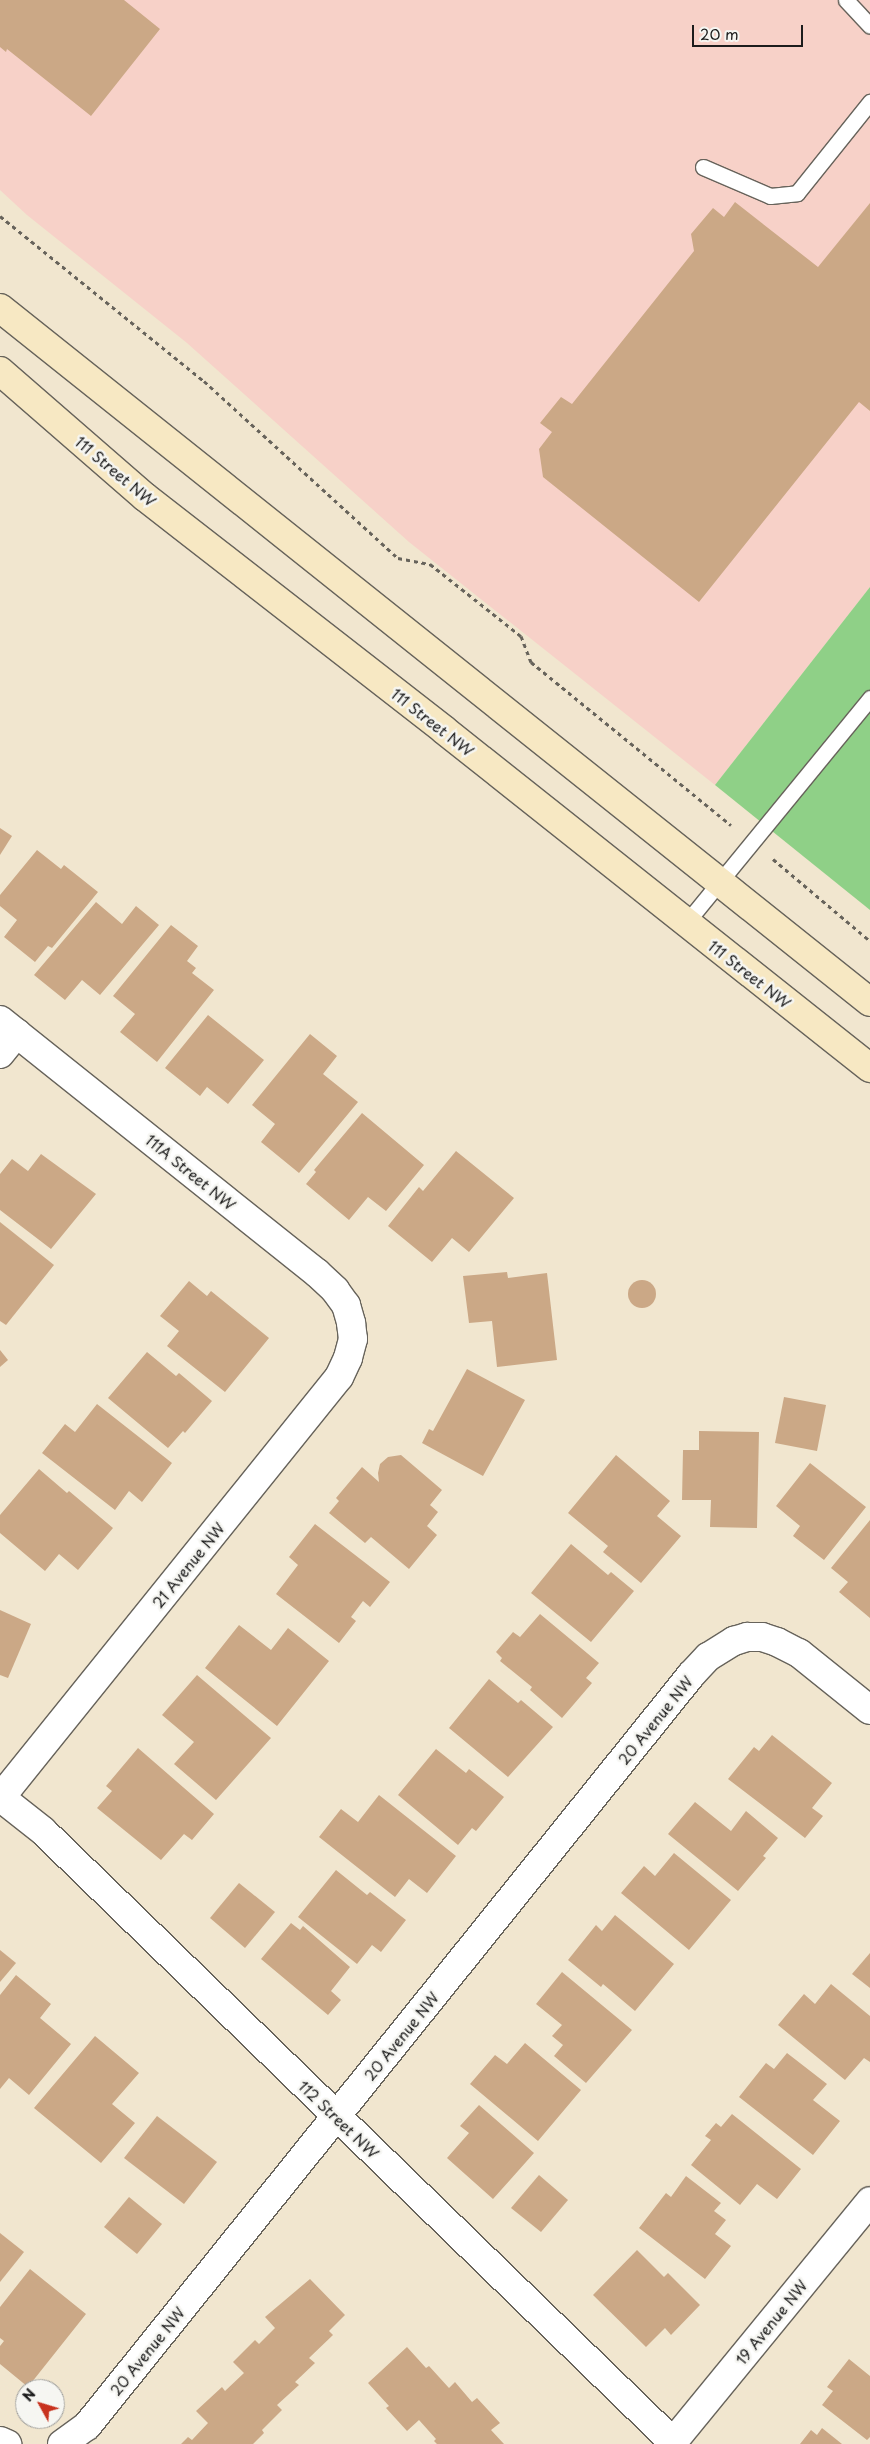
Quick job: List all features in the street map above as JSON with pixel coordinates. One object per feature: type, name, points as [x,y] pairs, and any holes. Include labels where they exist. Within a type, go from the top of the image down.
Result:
[{"type":"main road","points":[[0,308],[870,1002]]},
{"type":"main road","name":"111 Street NW","points":[[0,371],[145,497],[870,1068]]},
{"type":"street","name":"111A Street NW","points":[[0,1054],[9,1026],[317,1273],[335,1290],[346,1305],[351,1322]]},
{"type":"street","name":"21 Avenue NW","points":[[0,1797],[339,1377],[352,1339],[351,1322]]},
{"type":"street","name":"20 Avenue NW","points":[[62,2444],[87,2426],[691,1675],[708,1657],[721,1647],[747,1637],[762,1637],[799,1653],[870,1710]]},
{"type":"street","name":"112 Street NW","points":[[0,1797],[43,1831],[673,2443]]},
{"type":"street","name":"19 Avenue NW","points":[[673,2443],[870,2201]]},
{"type":"street","points":[[0,2440],[7,2444]]},
{"type":"lane","points":[[846,0],[870,26]]},
{"type":"lane","points":[[703,167],[770,196],[797,193],[870,102]]},
{"type":"lane","points":[[686,923],[870,698]]},
{"type":"path","points":[[0,216],[204,381],[398,558],[430,564],[521,636],[531,662],[870,941]]},
{"type":"shaded area","points":[[0,0],[870,0],[870,587],[715,785],[409,542],[187,343],[27,215],[0,190]]},
{"type":"green space","points":[[870,587],[870,910],[715,785]]},
{"type":"building","points":[[0,0],[124,0],[160,29],[91,116],[7,49],[6,52],[0,47]]},
{"type":"building","points":[[735,202],[818,267],[870,203],[870,411],[859,402],[699,602],[543,477],[539,449],[552,432],[540,423],[561,397],[572,404],[694,251],[691,234],[713,208],[724,217]]},
{"type":"building","points":[[0,828],[12,836],[0,855]]},
{"type":"building","points":[[37,850],[61,869],[64,865],[98,892],[52,948],[48,946],[35,962],[4,937],[17,920],[0,906],[0,895]]},
{"type":"building","points":[[96,902],[122,924],[136,906],[159,925],[100,995],[82,980],[65,1000],[34,975]]},
{"type":"building","points":[[171,925],[198,946],[187,961],[196,968],[192,973],[214,990],[157,1062],[120,1032],[135,1014],[113,996]]},
{"type":"building","points":[[208,1015],[264,1060],[228,1104],[207,1087],[200,1096],[165,1068]]},
{"type":"building","points":[[310,1034],[337,1056],[323,1074],[358,1102],[299,1173],[261,1142],[275,1124],[252,1105]]},
{"type":"building","points":[[362,1113],[424,1165],[386,1211],[368,1197],[349,1220],[306,1184],[316,1172],[314,1170]]},
{"type":"building","points":[[456,1151],[514,1198],[469,1252],[452,1238],[432,1262],[388,1226],[419,1187],[423,1191]]},
{"type":"building","points":[[41,1154],[96,1194],[51,1249],[0,1210],[0,1174],[12,1159],[28,1171]]},
{"type":"building","points":[[0,1222],[54,1265],[6,1325],[0,1321]]},
{"type":"building","points":[[507,1272],[508,1278],[547,1273],[557,1360],[497,1367],[492,1321],[469,1323],[463,1276]]},
{"type":"building","points":[[642,1280],[652,1284],[656,1294],[652,1304],[642,1308],[632,1304],[628,1294],[632,1284]]},
{"type":"building","points":[[189,1281],[207,1296],[211,1291],[269,1338],[225,1392],[167,1346],[179,1331],[160,1316]]},
{"type":"building","points":[[0,1350],[8,1360],[0,1367]]},
{"type":"building","points":[[147,1352],[176,1376],[179,1373],[212,1401],[185,1433],[183,1431],[168,1448],[108,1398]]},
{"type":"building","points":[[467,1369],[525,1400],[483,1476],[422,1443],[429,1429],[433,1431]]},
{"type":"building","points":[[784,1397],[826,1405],[817,1451],[775,1443]]},
{"type":"building","points":[[97,1404],[172,1463],[142,1502],[129,1491],[115,1510],[42,1453],[65,1424],[75,1432]]},
{"type":"building","points":[[699,1431],[759,1432],[757,1528],[710,1527],[711,1500],[682,1500],[683,1450],[699,1450]]},
{"type":"building","points":[[401,1455],[442,1490],[430,1505],[438,1512],[427,1526],[437,1535],[409,1569],[371,1537],[365,1543],[329,1513],[339,1501],[336,1498],[362,1467],[379,1482],[380,1464],[388,1457]]},
{"type":"building","points":[[616,1455],[670,1501],[657,1516],[681,1536],[641,1583],[603,1552],[608,1546],[568,1513]]},
{"type":"building","points":[[810,1463],[866,1507],[824,1560],[793,1536],[800,1526],[776,1506]]},
{"type":"building","points":[[39,1469],[67,1493],[69,1491],[113,1528],[78,1570],[59,1554],[45,1571],[0,1533],[0,1515]]},
{"type":"building","points":[[870,1520],[870,1618],[839,1592],[848,1582],[831,1568]]},
{"type":"building","points":[[315,1524],[390,1582],[370,1607],[363,1601],[351,1617],[356,1621],[339,1643],[276,1594],[298,1565],[289,1557]]},
{"type":"building","points":[[571,1544],[608,1575],[611,1572],[634,1591],[591,1642],[531,1593]]},
{"type":"building","points":[[0,1610],[31,1624],[8,1678],[0,1675]]},
{"type":"building","points":[[540,1614],[599,1663],[586,1678],[592,1683],[562,1718],[530,1690],[532,1687],[500,1661],[502,1658],[496,1652],[513,1632],[520,1637]]},
{"type":"building","points":[[239,1625],[271,1650],[288,1628],[329,1661],[277,1726],[205,1668]]},
{"type":"building","points":[[197,1675],[271,1738],[216,1800],[174,1764],[194,1742],[162,1715]]},
{"type":"building","points":[[489,1679],[518,1703],[521,1700],[553,1727],[508,1777],[449,1728]]},
{"type":"building","points":[[772,1735],[832,1783],[812,1808],[823,1816],[805,1838],[728,1779],[754,1747],[759,1751]]},
{"type":"building","points":[[138,1748],[214,1814],[192,1840],[184,1834],[161,1860],[97,1808],[112,1791],[106,1786]]},
{"type":"building","points":[[436,1749],[466,1773],[469,1769],[504,1797],[476,1831],[472,1828],[458,1845],[398,1795]]},
{"type":"building","points":[[379,1795],[456,1856],[427,1893],[409,1879],[395,1897],[319,1837],[341,1809],[358,1822]]},
{"type":"building","points":[[695,1802],[731,1831],[746,1811],[778,1838],[763,1856],[766,1858],[738,1891],[668,1834]]},
{"type":"building","points":[[674,1853],[731,1900],[689,1950],[621,1893],[644,1866],[655,1876]]},
{"type":"building","points":[[336,1870],[367,1895],[370,1892],[406,1920],[381,1952],[372,1945],[357,1964],[298,1917]]},
{"type":"building","points":[[239,1883],[275,1912],[245,1948],[210,1918]]},
{"type":"building","points":[[615,1915],[674,1964],[635,2011],[603,1984],[601,1987],[568,1960],[596,1925],[602,1931]]},
{"type":"building","points":[[291,1923],[300,1930],[303,1926],[350,1967],[331,1991],[341,2000],[328,2015],[261,1959]]},
{"type":"building","points":[[0,1950],[16,1963],[0,1982]]},
{"type":"building","points":[[870,1953],[870,1988],[852,1974]]},
{"type":"building","points":[[562,1972],[632,2030],[586,2083],[554,2056],[563,2045],[552,2036],[562,2025],[536,2004]]},
{"type":"building","points":[[16,1975],[51,2004],[40,2018],[71,2044],[29,2095],[9,2078],[0,2089],[0,1995]]},
{"type":"building","points":[[831,1984],[870,2016],[870,2062],[864,2058],[845,2080],[778,2025],[804,1994],[815,2004]]},
{"type":"building","points":[[95,2036],[139,2073],[112,2104],[135,2123],[101,2163],[34,2108]]},
{"type":"building","points":[[525,2043],[581,2090],[538,2141],[470,2084],[495,2055],[507,2064]]},
{"type":"building","points":[[787,2053],[827,2084],[813,2100],[840,2121],[813,2155],[739,2097],[766,2063],[774,2069]]},
{"type":"building","points":[[479,2105],[534,2153],[493,2199],[447,2158],[469,2133],[460,2126]]},
{"type":"building","points":[[732,2114],[801,2169],[777,2199],[757,2184],[740,2205],[691,2165],[711,2140],[705,2136],[716,2123],[721,2127]]},
{"type":"building","points":[[157,2116],[217,2162],[184,2204],[124,2158]]},
{"type":"building","points":[[539,2175],[568,2200],[541,2232],[511,2208]]},
{"type":"building","points":[[686,2176],[721,2203],[714,2211],[726,2220],[715,2234],[731,2246],[705,2279],[639,2228],[666,2193],[671,2197]]},
{"type":"building","points":[[129,2197],[162,2224],[137,2254],[104,2227]]},
{"type":"building","points":[[0,2233],[24,2252],[0,2282]]},
{"type":"building","points":[[637,2250],[664,2277],[668,2273],[700,2305],[671,2335],[665,2328],[646,2347],[593,2295]]},
{"type":"building","points":[[30,2269],[86,2314],[34,2379],[18,2379],[0,2364],[0,2346],[4,2341],[0,2338],[0,2307]]},
{"type":"building","points":[[310,2279],[345,2315],[329,2331],[333,2335],[309,2358],[315,2363],[295,2382],[299,2385],[277,2405],[282,2410],[262,2430],[264,2433],[253,2444],[181,2444],[188,2437],[192,2440],[208,2423],[196,2411],[222,2387],[225,2391],[244,2373],[233,2362],[255,2340],[259,2344],[275,2328],[265,2317]]},
{"type":"building","points":[[407,2347],[426,2368],[429,2366],[449,2388],[455,2382],[472,2402],[477,2398],[500,2423],[491,2430],[504,2444],[437,2444],[434,2441],[436,2439],[419,2420],[407,2431],[386,2408],[389,2406],[368,2383]]},
{"type":"building","points":[[849,2359],[870,2376],[870,2437],[867,2440],[822,2405],[833,2391],[827,2387]]},
{"type":"building","points":[[822,2428],[842,2444],[800,2444],[811,2430],[817,2435]]}]
